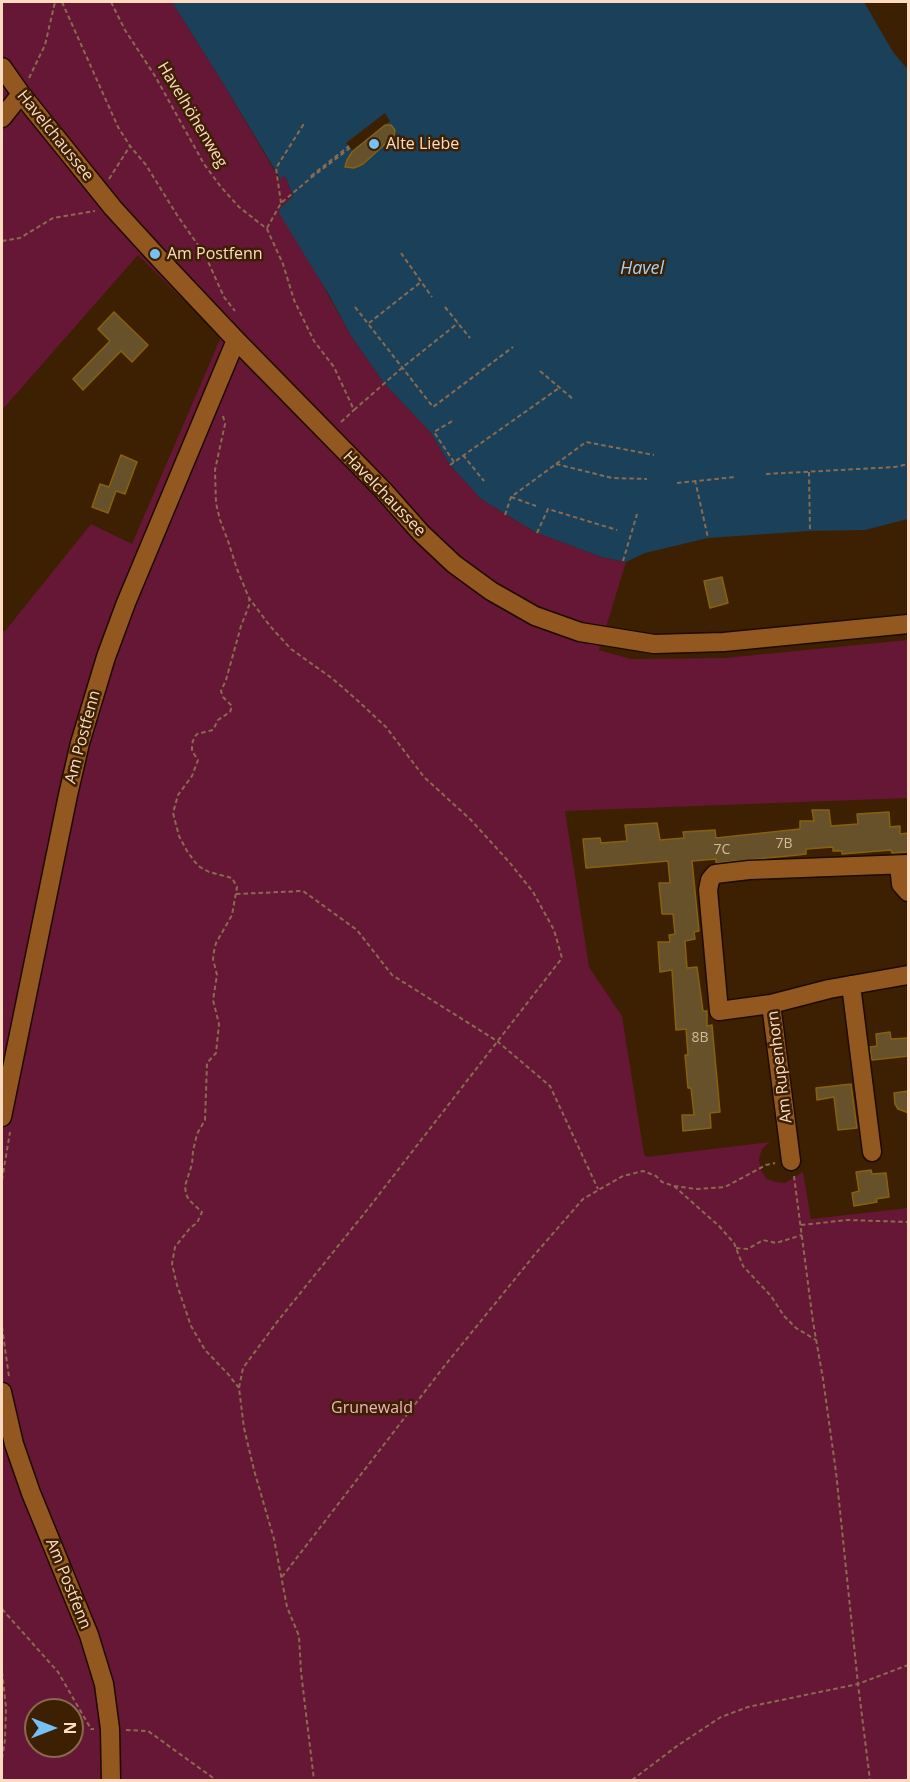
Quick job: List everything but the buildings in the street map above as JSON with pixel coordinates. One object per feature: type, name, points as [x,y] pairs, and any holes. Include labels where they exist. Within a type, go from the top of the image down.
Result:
[{"type":"street","name":"Havelchaussee","points":[[2,67],[99,192],[236,340],[383,490],[421,533],[454,564],[491,591],[535,616],[580,632],[654,644],[724,642],[909,624]]},
{"type":"street","points":[[2,118],[21,94]]},
{"type":"street","name":"Am Postfenn","points":[[6,1121],[80,743],[106,657],[126,603],[210,407],[236,340]]},
{"type":"street","points":[[771,1004],[719,1011],[708,890],[710,880],[715,874],[749,870],[904,864],[901,884],[909,892]]},
{"type":"street","name":"Am Rupenhorn","points":[[792,1161],[771,1004],[851,985],[909,975]]},
{"type":"street","points":[[851,985],[872,1152]]},
{"type":"street","name":"Am Postfenn","points":[[2,1392],[14,1444],[31,1493],[89,1635],[104,1684],[110,1729],[111,1780]]},
{"type":"path","points":[[21,94],[45,45],[55,2]]},
{"type":"path","points":[[62,2],[118,127],[205,255],[224,297],[235,311]]},
{"type":"path","name":"Havelhöhenweg","points":[[111,2],[204,164],[239,207],[267,229]]},
{"type":"path","points":[[281,203],[276,168],[305,122]]},
{"type":"path","points":[[99,192],[130,146]]},
{"type":"path","points":[[349,147],[281,203],[267,229],[283,264],[294,300],[314,340],[334,367],[354,410],[458,323]]},
{"type":"path","points":[[2,241],[20,238],[52,218],[113,208]]},
{"type":"path","points":[[400,253],[432,297]]},
{"type":"path","points":[[369,323],[421,282]]},
{"type":"path","points":[[355,307],[433,407],[513,347]]},
{"type":"path","points":[[445,307],[470,338]]},
{"type":"path","points":[[540,371],[573,399]]},
{"type":"path","points":[[450,465],[559,388]]},
{"type":"path","points":[[210,407],[220,412],[224,419],[222,444],[215,470],[216,502],[220,520],[249,598],[291,649],[333,679],[386,727],[424,777],[471,820],[510,863],[533,892],[554,930],[562,958],[243,1368],[239,1388],[244,1428],[274,1539],[288,1607],[299,1636],[314,1780]]},
{"type":"path","points":[[454,420],[434,432],[454,462]]},
{"type":"path","points":[[505,515],[511,497],[586,442],[654,455]]},
{"type":"path","points":[[464,455],[484,481]]},
{"type":"path","points":[[556,464],[612,478],[646,479]]},
{"type":"path","points":[[766,474],[895,467],[909,464]]},
{"type":"path","points":[[809,472],[810,531]]},
{"type":"path","points":[[676,483],[735,477]]},
{"type":"path","points":[[695,480],[708,538]]},
{"type":"path","points":[[511,497],[536,506]]},
{"type":"path","points":[[537,533],[548,509],[617,530]]},
{"type":"path","points":[[623,561],[636,514]]},
{"type":"path","points":[[239,1388],[205,1350],[191,1326],[172,1264],[175,1247],[190,1228],[198,1223],[202,1212],[189,1200],[185,1186],[192,1164],[197,1134],[205,1120],[207,1063],[216,1053],[219,1024],[213,1000],[217,975],[213,959],[214,951],[232,915],[237,887],[232,878],[209,872],[195,862],[179,836],[173,813],[178,795],[192,776],[198,760],[192,751],[194,738],[198,734],[213,730],[218,720],[230,712],[232,705],[223,697],[221,691],[250,603],[249,598]]},
{"type":"path","points":[[236,894],[303,891],[357,930],[392,975],[496,1041],[550,1086],[598,1190]]},
{"type":"path","points":[[2,1180],[6,1121]]},
{"type":"path","points":[[282,1577],[446,1364],[583,1199],[623,1176],[643,1171],[656,1176],[662,1182],[696,1189],[725,1187],[766,1165],[792,1161],[836,1472],[870,1780]]},
{"type":"path","points":[[674,1186],[719,1226],[734,1243],[743,1266],[771,1296],[784,1316],[796,1328],[817,1340]]},
{"type":"path","points":[[801,1225],[848,1220],[909,1222]]},
{"type":"path","points":[[736,1248],[748,1249],[763,1240],[776,1243],[802,1235]]},
{"type":"path","points":[[2,1610],[58,1672],[91,1729],[97,1728]]},
{"type":"path","points":[[632,1780],[721,1717],[748,1707],[858,1684],[909,1665]]},
{"type":"path","points":[[2,1672],[6,1707],[2,1760]]},
{"type":"path","points":[[120,1729],[148,1731],[216,1780]]},
{"type":"green space","name":"Grunewald","points":[[2,2],[182,2],[176,8],[280,180],[283,174],[286,178],[293,196],[280,208],[351,336],[384,383],[431,433],[450,465],[481,499],[535,532],[601,557],[626,562],[599,650],[631,659],[724,658],[908,640],[908,798],[565,811],[589,967],[622,1016],[646,1157],[770,1142],[762,1149],[759,1159],[761,1170],[766,1178],[785,1183],[803,1172],[811,1219],[908,1208],[908,1780],[2,1780],[2,631],[5,631],[91,524],[132,544],[221,337],[138,255],[2,410]]},
{"type":"water","name":"Havel","points":[[172,2],[864,2],[893,52],[908,70],[908,519],[865,530],[810,531],[708,538],[645,553],[626,562],[601,557],[535,532],[481,499],[450,465],[431,433],[384,383],[351,336],[279,213],[280,208],[293,196],[286,178],[283,175],[281,180]]},
{"type":"pier","points":[[385,113],[390,121],[352,150],[346,143]]},
{"type":"place","name":"Alte Liebe","points":[[374,144]]},
{"type":"place","name":"Am Postfenn","points":[[155,254]]}]
